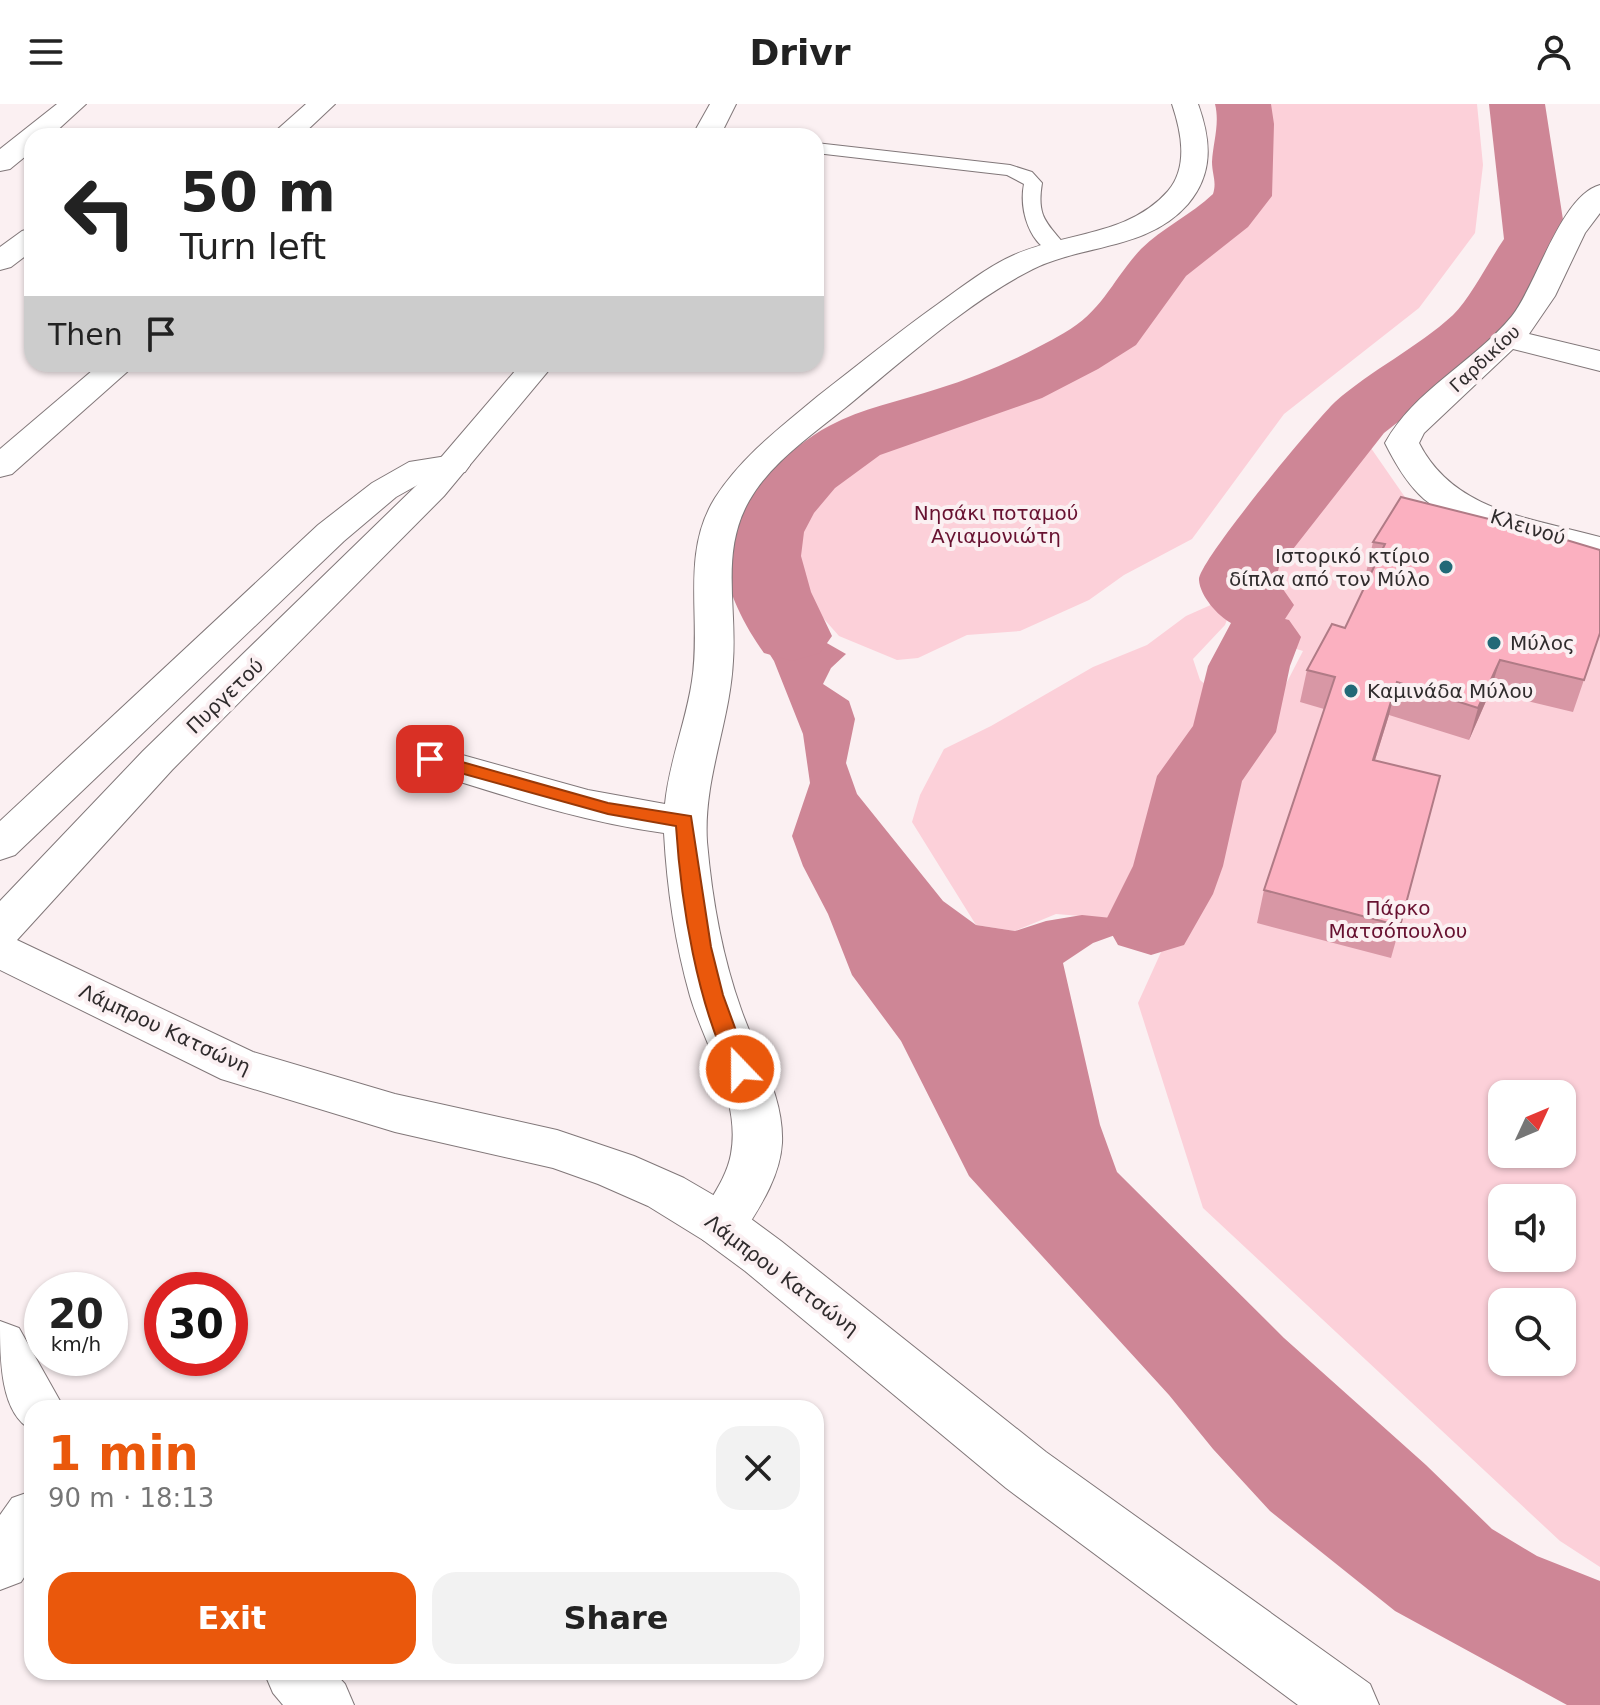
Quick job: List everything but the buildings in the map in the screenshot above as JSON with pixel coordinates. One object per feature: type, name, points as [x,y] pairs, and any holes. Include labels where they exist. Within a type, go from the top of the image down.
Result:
[{"type":"street","points":[[44,128],[73,104]]},
{"type":"street","points":[[294,128],[322,104]]},
{"type":"street","points":[[710,128],[723,104]]},
{"type":"street","points":[[721,1225],[745,1188],[752,1170],[757,1120],[713,995],[694,909],[684,821],[687,787],[714,662],[710,561],[720,521],[736,492],[780,445],[887,357],[1012,268],[1058,249],[1137,229],[1177,198],[1195,162],[1194,136],[1185,104]]},
{"type":"street","points":[[0,163],[24,144]]},
{"type":"street","name":"Γαρδικίου","points":[[1457,504],[1431,486],[1406,451],[1403,437],[1510,339],[1533,310],[1571,231],[1600,194]]},
{"type":"street","points":[[0,226],[24,233]]},
{"type":"street","points":[[0,261],[24,242]]},
{"type":"street","points":[[1510,339],[1600,361]]},
{"type":"street","points":[[0,467],[111,372]]},
{"type":"street","name":"Πυργετού","points":[[0,930],[55,864],[119,797],[246,676],[453,465],[531,372]]},
{"type":"street","points":[[0,845],[331,533],[384,490],[421,469],[453,465]]},
{"type":"street","name":"Κλεινού","points":[[1457,504],[1600,548]]},
{"type":"street","points":[[430,759],[608,808],[650,818],[684,821]]},
{"type":"street","name":"Λάμπρου Κατσώνη","points":[[0,951],[238,1066],[395,1113],[557,1149],[666,1192],[721,1225],[763,1256],[1026,1470],[1348,1705]]},
{"type":"street","points":[[0,1344],[12,1371],[32,1400]]},
{"type":"street","points":[[0,1563],[24,1528]]},
{"type":"street","points":[[301,1680],[323,1705]]},
{"type":"lane","points":[[824,149],[1010,170],[1026,176],[1033,183],[1028,203],[1032,219],[1058,249]]},
{"type":"green space","name":"Νησάκι ποταμού Αγιαμονιώτη","points":[[1252,104],[1477,104],[1483,165],[1475,233],[1419,308],[1284,414],[1192,539],[1124,575],[1089,600],[1020,631],[967,635],[918,658],[897,660],[839,636],[802,594],[789,539],[828,485],[881,449],[1042,396],[1114,354],[1164,299],[1168,281],[1177,265],[1230,237],[1249,214],[1257,185]]},
{"type":"green space","name":"Πάρκο Ματσόπουλου","points":[[1356,437],[1364,438],[1416,513],[1600,562],[1600,1567],[1560,1541],[1203,1208],[1138,1003],[1258,738],[1303,651],[1239,631]]},
{"type":"green space","points":[[1213,604],[1228,617],[1225,625],[1193,659],[1200,680],[1220,697],[1229,712],[1227,731],[1177,784],[1158,819],[1154,877],[1141,921],[1056,914],[1015,931],[976,925],[912,822],[920,795],[944,749],[991,726],[1093,667],[1147,645],[1186,616]]},
{"type":"shaded area","points":[[779,634],[818,638],[846,654],[831,668],[823,684],[849,701],[855,719],[846,763],[857,794],[943,901],[976,925],[1015,931],[1046,921],[1082,915],[1151,922],[1093,943],[1063,963],[1100,1125],[1117,1172],[1284,1338],[1426,1465],[1492,1529],[1537,1556],[1600,1581],[1600,1705],[1567,1705],[1395,1611],[1270,1511],[1169,1395],[969,1176],[901,1041],[852,975],[792,836],[810,783],[803,734],[774,661],[758,636]]},
{"type":"waterway","points":[[792,636],[772,592],[763,556],[766,532],[788,497],[832,454],[855,440],[1018,383],[1075,355],[1113,331],[1164,262],[1227,214],[1242,196],[1245,187],[1242,162],[1246,124],[1243,104]]},
{"type":"waterway","points":[[1255,605],[1243,594],[1237,579],[1241,566],[1257,544],[1359,418],[1478,327],[1535,239],[1517,104]]},
{"type":"waterway","points":[[1151,922],[1178,866],[1200,776],[1234,732],[1249,666],[1261,637]]},
{"type":"place","name":"Ιστορικό κτίριο δίπλα από τον Μύλο","points":[[1446,567]]},
{"type":"place","name":"Μύλος","points":[[1494,643]]},
{"type":"place","name":"Καμινάδα Μύλου","points":[[1351,691]]},
{"type":"route","points":[[430,759],[608,808],[650,818],[684,821],[694,909],[702,947],[713,995],[740,1069]]}]
